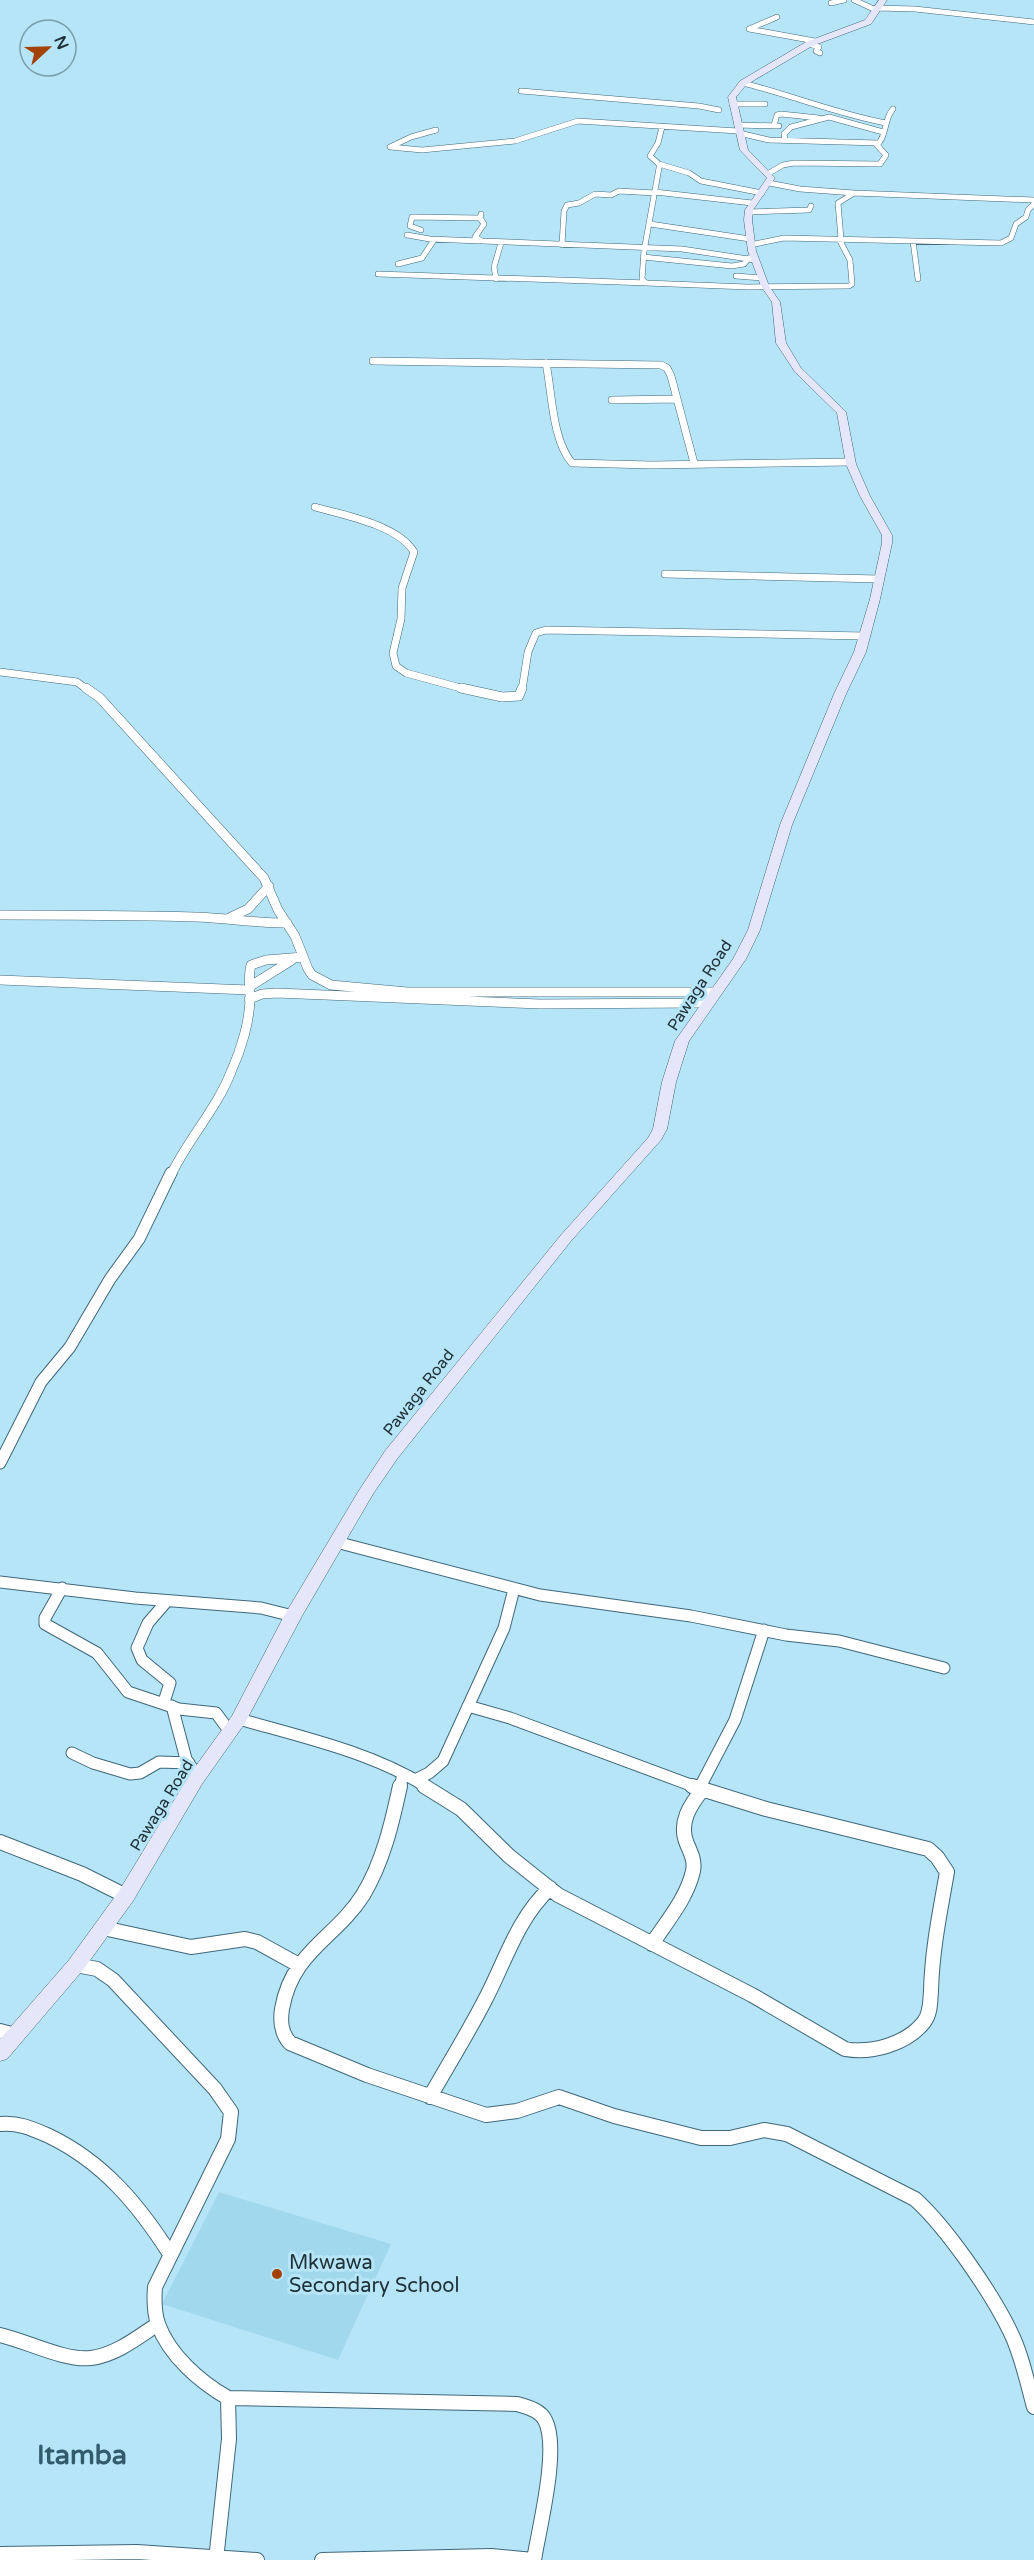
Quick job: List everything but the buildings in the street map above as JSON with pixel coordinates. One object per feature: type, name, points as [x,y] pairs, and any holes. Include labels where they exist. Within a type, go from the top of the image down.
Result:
[{"type":"main road","points":[[751,207],[770,184],[771,178],[748,157],[738,130],[733,107],[734,92],[743,83],[812,42],[868,22],[883,0]]},
{"type":"main road","name":"Pawaga Road","points":[[0,2053],[76,1965],[126,1896],[196,1779],[234,1725],[336,1542],[391,1455],[436,1396],[566,1238],[654,1140],[660,1130],[669,1082],[682,1041],[739,959],[754,930],[786,825],[796,806],[807,773],[820,747],[865,636],[888,543],[887,535],[856,479],[850,462],[845,419],[836,405],[792,363],[781,343],[776,302],[752,259],[751,207]]},
{"type":"street","points":[[831,3],[844,0]]},
{"type":"street","points":[[854,0],[876,9],[915,9],[1034,22]]},
{"type":"street","points":[[777,17],[749,29],[812,42],[819,47],[816,51],[820,54]]},
{"type":"street","points":[[743,83],[793,96],[854,117],[886,123]]},
{"type":"street","points":[[521,91],[690,105],[719,110]]},
{"type":"street","points":[[703,112],[765,104]]},
{"type":"street","points":[[738,130],[763,139],[876,144],[882,142],[887,116],[893,109]]},
{"type":"street","points":[[774,125],[777,115],[781,114],[855,122],[862,124],[864,128],[884,132]]},
{"type":"street","points":[[436,130],[411,137],[390,147],[426,150],[515,141],[578,121],[662,128],[738,130],[774,125],[789,128],[825,118]]},
{"type":"street","points":[[662,128],[658,143],[650,156],[658,164],[689,173],[701,181],[762,193]]},
{"type":"street","points":[[785,140],[784,134],[789,128]]},
{"type":"street","points":[[768,173],[783,165],[794,163],[880,164],[886,155],[876,144]]},
{"type":"street","points":[[648,283],[642,279],[643,257],[658,164]]},
{"type":"street","points":[[770,184],[804,182]]},
{"type":"street","points":[[770,184],[854,193],[1034,202]]},
{"type":"street","points":[[562,245],[564,211],[567,205],[582,202],[595,194],[611,195],[619,191],[655,193],[800,212],[808,210],[811,206]]},
{"type":"street","points":[[736,276],[764,282],[820,288],[852,284],[850,257],[840,239],[841,212],[838,203],[854,193]]},
{"type":"street","points":[[650,224],[750,242],[777,239],[1005,242],[1011,238],[1016,224],[1026,217],[1034,202]]},
{"type":"street","points":[[421,230],[410,226],[412,217],[481,216],[484,224],[475,237],[480,241]]},
{"type":"street","points":[[406,235],[434,240],[691,250],[752,259]]},
{"type":"street","points":[[398,264],[422,258],[434,240]]},
{"type":"street","points":[[913,241],[918,279]]},
{"type":"street","points":[[496,279],[494,267],[501,243]]},
{"type":"street","points":[[643,257],[732,266],[744,264],[752,259]]},
{"type":"street","points":[[378,274],[648,283],[764,282]]},
{"type":"street","points":[[373,361],[661,365],[667,368],[671,376],[694,463]]},
{"type":"street","points":[[546,363],[560,437],[568,462],[579,464],[850,462]]},
{"type":"street","points":[[612,400],[676,399]]},
{"type":"street","points":[[315,507],[377,526],[411,544],[414,552],[402,588],[401,619],[393,653],[396,666],[406,673],[456,687],[502,697],[519,696],[524,689],[523,675],[530,644],[536,633],[546,630],[865,636]]},
{"type":"street","points":[[665,574],[879,579]]},
{"type":"street","points":[[0,672],[61,678],[89,689],[160,763],[176,784],[215,822],[269,886],[287,923],[299,957],[312,975],[321,981],[353,989],[417,992],[713,995]]},
{"type":"street","points":[[229,918],[248,909],[269,886]]},
{"type":"street","points":[[0,915],[171,916],[229,918],[252,923],[287,923]]},
{"type":"street","points":[[1,1456],[41,1382],[70,1347],[110,1279],[139,1239],[178,1160],[213,1110],[232,1071],[245,1029],[249,992],[248,976],[251,965],[266,960],[299,957]]},
{"type":"street","points":[[249,992],[299,957]]},
{"type":"street","points":[[0,980],[464,1002],[696,1003],[713,995]]},
{"type":"street","points":[[336,1542],[514,1589],[839,1641],[944,1668]]},
{"type":"street","points":[[0,1582],[167,1601],[237,1606],[293,1616]]},
{"type":"street","points":[[62,1588],[45,1618],[45,1624],[97,1653],[128,1692],[168,1704],[216,1713],[234,1725],[345,1750],[409,1777],[461,1809],[509,1856],[550,1888],[752,1995],[844,2049],[860,2052],[906,2038],[921,2026],[928,2014],[932,1957],[946,1872],[937,1857],[928,1849],[856,1829],[789,1816],[585,1747],[505,1714],[468,1706]]},
{"type":"street","points":[[409,1777],[429,1773],[443,1761],[504,1628],[514,1589]]},
{"type":"street","points":[[167,1601],[148,1623],[137,1648],[144,1664],[164,1675],[170,1683],[168,1704],[196,1779]]},
{"type":"street","points":[[652,1944],[693,1873],[692,1853],[686,1842],[683,1823],[735,1720],[764,1630]]},
{"type":"street","points":[[72,1753],[130,1774],[142,1772],[159,1762],[189,1763]]},
{"type":"street","points":[[409,1777],[381,1855],[362,1896],[297,1964],[290,1975],[281,2006],[281,2030],[284,2038],[290,2043],[367,2075],[486,2115],[517,2111],[559,2097],[614,2116],[701,2138],[724,2139],[759,2131],[770,2131],[787,2134],[820,2149],[915,2199],[926,2209],[970,2268],[1010,2331],[1019,2353],[1034,2407]]},
{"type":"street","points":[[0,1842],[82,1874],[126,1896]]},
{"type":"street","points":[[430,2097],[485,2000],[523,1919],[537,1900],[550,1888]]},
{"type":"street","points":[[103,1928],[191,1947],[245,1939],[257,1942],[297,1964]]},
{"type":"street","points":[[76,1965],[97,1970],[113,1980],[215,2090],[231,2112],[228,2139],[155,2287],[154,2305],[158,2324],[168,2343],[184,2364],[212,2389],[228,2398],[296,2402],[517,2404],[533,2409],[545,2420],[551,2441],[534,2560],[491,2556],[322,2560]]},
{"type":"street","points":[[0,2031],[15,2035]]},
{"type":"street","points":[[2,2122],[35,2130],[92,2159],[143,2214],[170,2254]]},
{"type":"street","points":[[0,2335],[75,2357],[90,2359],[111,2353],[158,2324]]},
{"type":"street","points":[[216,2559],[229,2439],[228,2398]]},
{"type":"street","points":[[0,2554],[257,2560]]},
{"type":"shaded area","name":"Mkwawa Secondary School","points":[[219,2192],[391,2244],[338,2360],[162,2304]]},
{"type":"place","name":"Mkwawa Secondary School","points":[[277,2274]]},
{"type":"district","name":"Itamba","points":[[82,2455]]}]
